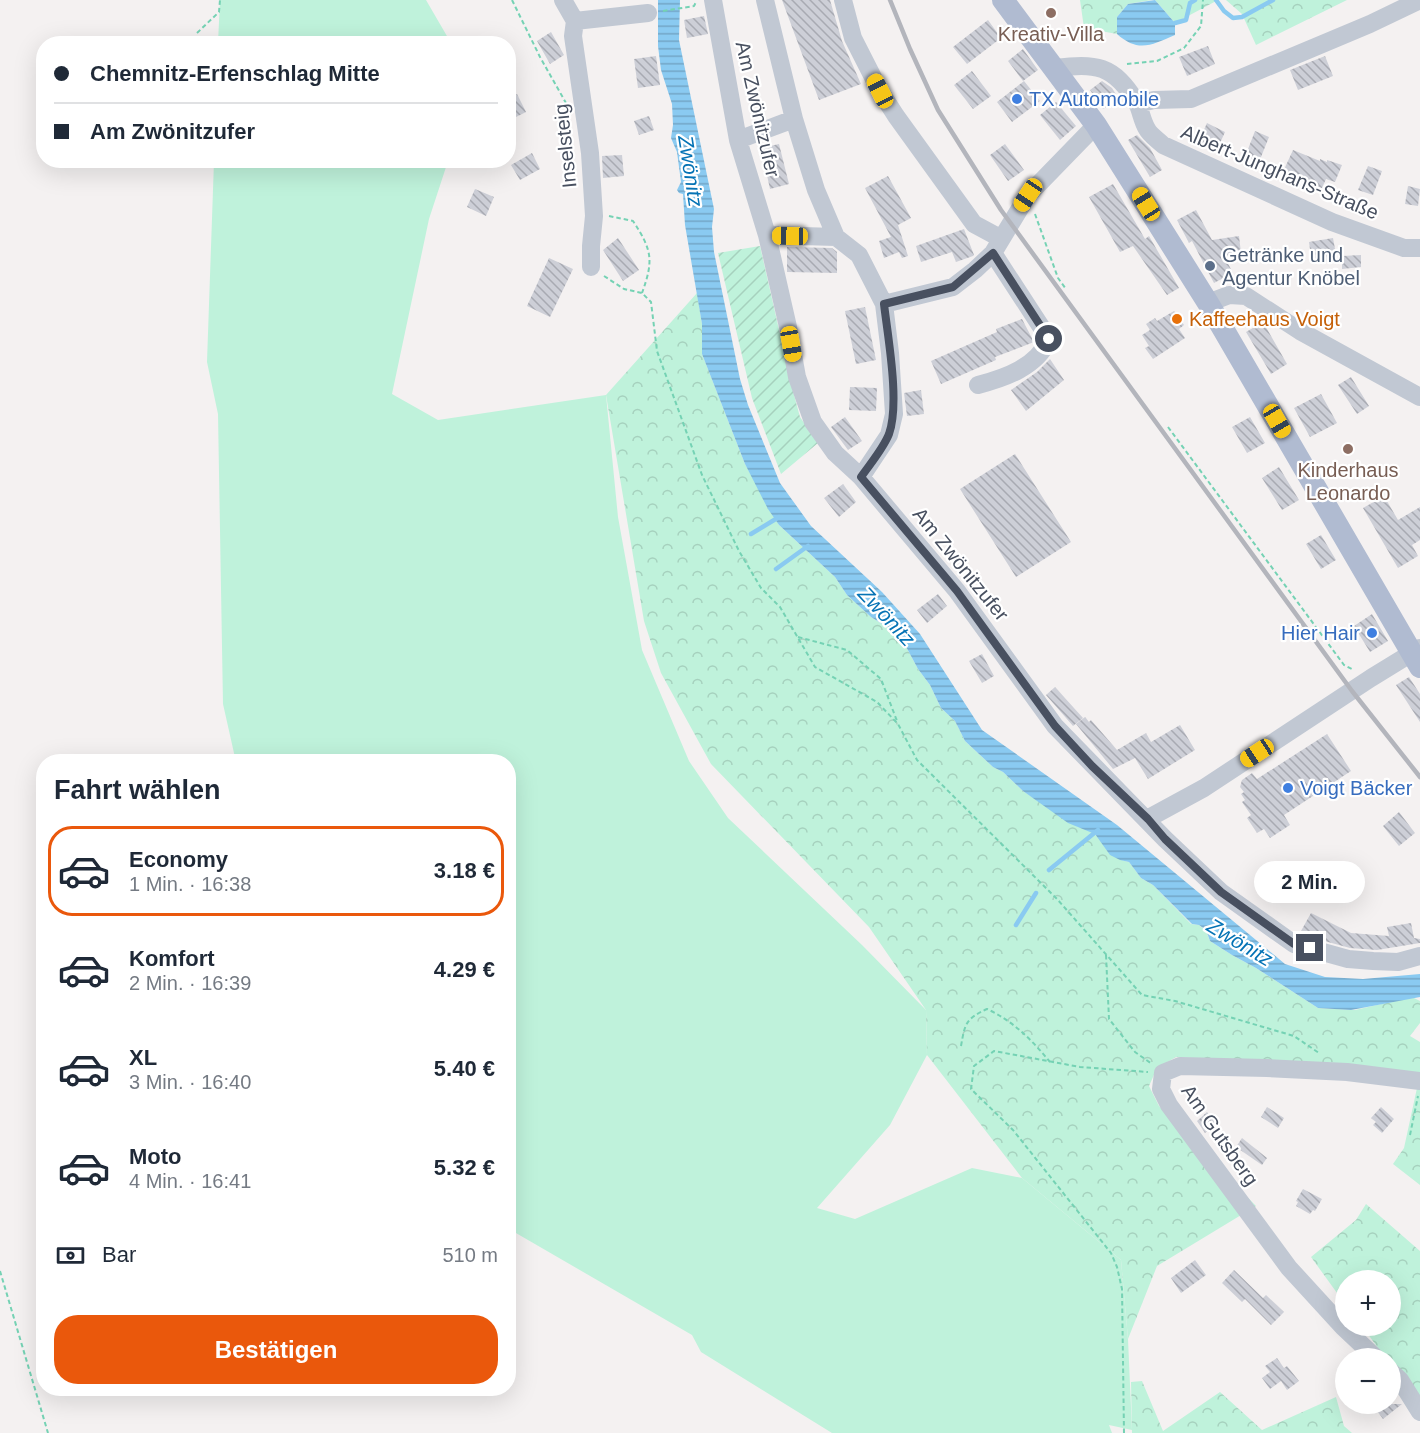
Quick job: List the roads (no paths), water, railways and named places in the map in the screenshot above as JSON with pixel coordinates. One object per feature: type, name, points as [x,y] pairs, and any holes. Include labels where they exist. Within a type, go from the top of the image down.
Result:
[{"type":"main road","points":[[1003,0],[1096,125],[1208,303],[1417,657]]},
{"type":"street","name":"Inselsteig","points":[[563,0],[575,21],[573,36],[590,153],[594,216],[591,267]]},
{"type":"street","name":"Am Zwönitzufer","points":[[713,0],[738,140],[767,235],[797,377],[813,422],[835,453],[861,477],[957,591],[1055,726],[1092,766],[1221,892],[1294,944],[1348,958],[1372,961],[1398,962],[1420,956]]},
{"type":"street","points":[[765,0],[794,119],[816,190],[836,237],[859,255],[884,304],[894,414],[889,435],[861,477]]},
{"type":"street","points":[[843,0],[853,38],[880,91],[974,224],[996,246],[1049,339],[1044,351],[1026,366],[1003,379],[978,385]]},
{"type":"street","points":[[1137,104],[1154,100],[1191,99],[1360,28],[1420,0]]},
{"type":"street","points":[[575,21],[648,13]]},
{"type":"street","name":"Albert-Junghans-Straße","points":[[1054,68],[1079,65],[1104,68],[1117,76],[1137,104],[1147,131],[1163,145],[1332,222],[1404,248],[1420,248]]},
{"type":"street","points":[[738,140],[794,119]]},
{"type":"street","points":[[884,304],[953,287],[996,246],[1028,195],[1096,125]]},
{"type":"street","points":[[767,235],[836,237]]},
{"type":"street","points":[[1208,303],[1229,295],[1246,296],[1300,331],[1420,397]]},
{"type":"street","points":[[1148,819],[1204,788],[1371,678],[1417,657]]},
{"type":"street","name":"Am Gutsberg","points":[[1365,1348],[1342,1327],[1289,1268],[1169,1105],[1161,1089],[1162,1072],[1180,1066],[1347,1072],[1419,1087]]},
{"type":"street","points":[[1401,1382],[1420,1412]]},
{"type":"water","name":"Zwönitz","points":[[658,0],[680,0],[679,40],[714,209],[712,227],[714,252],[740,379],[748,405],[780,483],[811,526],[882,592],[920,634],[982,730],[1117,825],[1285,964],[1325,977],[1363,979],[1420,974],[1420,997],[1351,1010],[1318,1008],[1210,941],[1206,930],[1199,925],[1192,924],[1153,885],[1141,878],[1129,862],[1110,855],[1095,834],[1068,823],[1023,791],[965,741],[955,721],[941,708],[903,641],[847,595],[835,577],[779,525],[768,509],[745,464],[702,354],[702,324],[685,225],[683,194],[677,190],[681,182],[677,152],[671,138],[672,104],[661,70],[658,46]]},
{"type":"water","points":[[1155,0],[1175,23],[1175,35],[1152,44],[1139,45],[1132,44],[1117,34],[1117,17],[1128,4]]},
{"type":"waterway","points":[[1175,23],[1186,20],[1190,3],[1195,0]]},
{"type":"waterway","points":[[1216,0],[1233,18],[1242,17],[1273,0]]},
{"type":"waterway","points":[[751,534],[779,517]]},
{"type":"waterway","points":[[776,569],[808,546]]},
{"type":"waterway","points":[[1049,870],[1098,830]]},
{"type":"waterway","points":[[1016,925],[1036,893]]},
{"type":"railway","points":[[890,0],[938,110],[1001,210],[1352,691],[1420,777]]},
{"type":"place","name":"Kreativ-Villa","points":[[1051,13]]},
{"type":"place","name":"TX Automobile","points":[[1017,99]]},
{"type":"place","name":"Getränke und Agentur Knöbel","points":[[1210,266]]},
{"type":"place","name":"Kaffeehaus Voigt","points":[[1177,319]]},
{"type":"place","name":"Kinderhaus Leonardo","points":[[1348,449]]},
{"type":"place","name":"Hier Hair","points":[[1372,633]]},
{"type":"place","name":"Voigt Bäcker","points":[[1288,788]]}]
